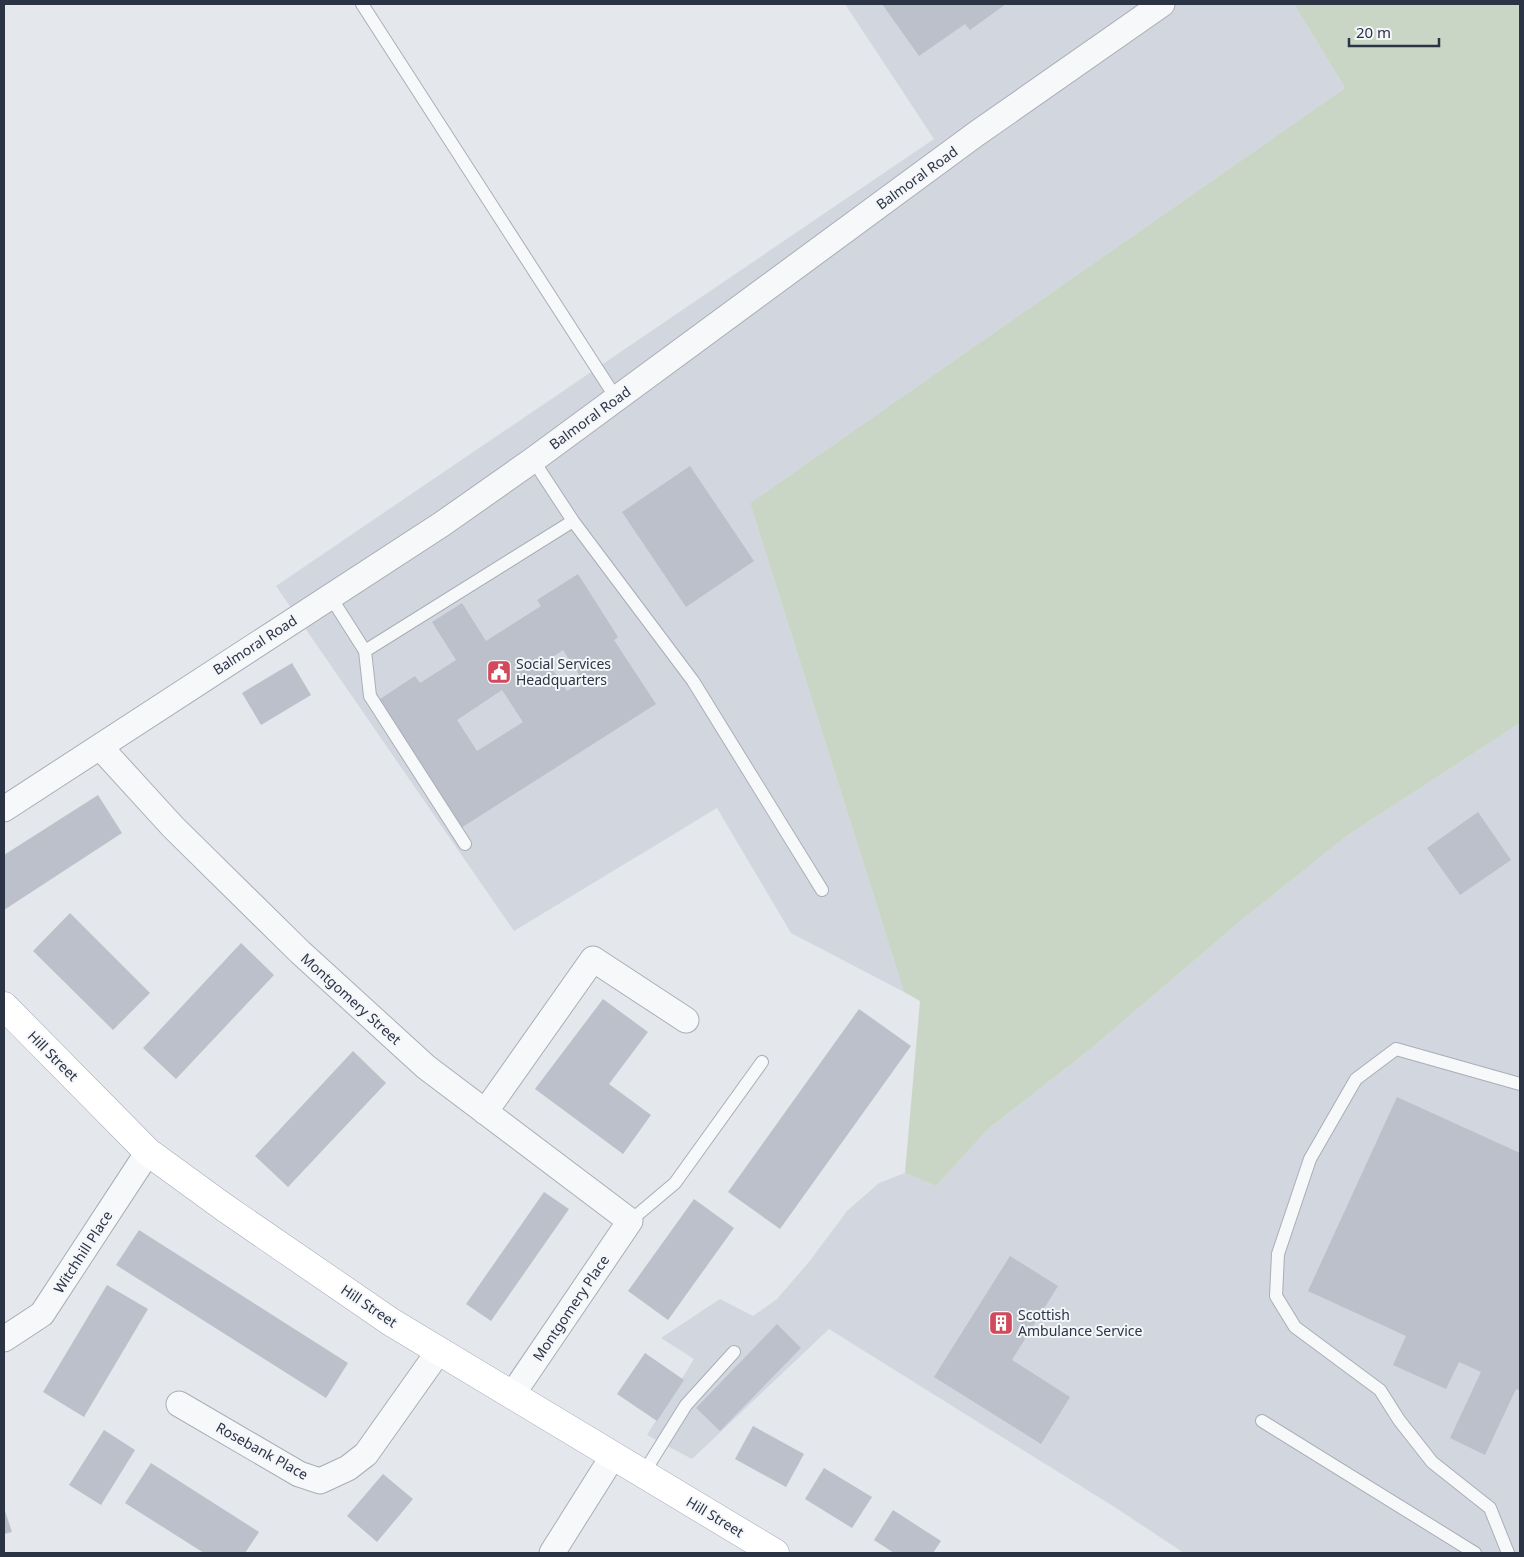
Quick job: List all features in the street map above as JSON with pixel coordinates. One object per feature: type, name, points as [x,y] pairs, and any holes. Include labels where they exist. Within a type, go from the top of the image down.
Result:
[{"type":"main road","name":"Hill Street","points":[[4,1006],[148,1152],[391,1322],[776,1553]]},
{"type":"street","name":"Balmoral Road","points":[[4,809],[442,524],[533,460],[976,134],[1162,4]]},
{"type":"street","name":"Montgomery Street","points":[[100,747],[173,827],[300,952],[426,1067],[630,1221]]},
{"type":"street","points":[[486,1112],[593,959],[686,1020]]},
{"type":"street","name":"Witchhill Place","points":[[4,1339],[42,1314],[148,1152]]},
{"type":"street","name":"Montgomery Place","points":[[512,1395],[630,1221]]},
{"type":"street","name":"Rosebank Place","points":[[179,1404],[299,1474],[320,1481],[348,1468],[366,1454],[439,1351]]},
{"type":"street","points":[[552,1553],[613,1456]]},
{"type":"lane","points":[[362,4],[616,398]]},
{"type":"lane","points":[[533,460],[573,520],[693,681],[822,890]]},
{"type":"lane","points":[[365,651],[573,520]]},
{"type":"lane","points":[[330,596],[365,651],[370,696],[465,844]]},
{"type":"lane","points":[[1508,1553],[1490,1508],[1432,1462],[1398,1420],[1380,1390],[1295,1327],[1276,1296],[1278,1254],[1310,1159],[1356,1079],[1396,1049],[1520,1084]]},
{"type":"lane","points":[[630,1221],[675,1184],[762,1062]]},
{"type":"lane","points":[[643,1474],[686,1405],[734,1352]]},
{"type":"lane","points":[[1262,1421],[1475,1553]]},
{"type":"shaded area","points":[[845,4],[1294,4],[1345,88],[750,503],[904,992],[791,933],[717,808],[514,931],[276,586],[934,139]]},
{"type":"shaded area","points":[[1520,723],[1520,1553],[1184,1553],[1116,1508],[829,1329],[692,1459],[647,1435],[694,1359],[661,1338],[720,1299],[753,1316],[777,1299],[809,1262],[847,1211],[879,1183],[905,1173],[936,1186],[988,1129],[1088,1051],[1244,918],[1348,835]]},
{"type":"green space","points":[[1294,4],[1520,4],[1520,723],[1348,835],[1244,918],[1088,1051],[988,1129],[936,1186],[905,1173],[920,1001],[904,992],[750,503],[1345,88]]},
{"type":"building","points":[[882,4],[1006,4],[970,30],[965,24],[919,56]]},
{"type":"building","points":[[690,466],[754,561],[686,607],[622,512]]},
{"type":"building","points":[[578,574],[618,637],[614,640],[656,704],[461,828],[377,701],[415,676],[420,683],[456,660],[432,622],[462,603],[486,641],[541,606],[537,600]],"holes":[[[563,650],[583,681],[567,691],[547,661]],[[502,690],[523,722],[477,751],[457,720]]]},
{"type":"building","points":[[292,663],[311,695],[261,725],[242,693]]},
{"type":"building","points":[[98,795],[122,833],[4,910],[4,855]]},
{"type":"building","points":[[1478,812],[1511,860],[1460,895],[1427,848]]},
{"type":"building","points":[[70,913],[150,993],[113,1030],[33,951]]},
{"type":"building","points":[[241,943],[274,975],[176,1079],[143,1048]]},
{"type":"building","points":[[603,999],[648,1032],[609,1084],[651,1115],[623,1154],[535,1089]]},
{"type":"building","points":[[859,1009],[911,1046],[780,1229],[728,1192]]},
{"type":"building","points":[[353,1051],[386,1083],[288,1187],[255,1156]]},
{"type":"building","points":[[1397,1097],[1520,1153],[1520,1391],[1516,1389],[1485,1455],[1450,1438],[1481,1372],[1459,1362],[1446,1389],[1393,1365],[1406,1336],[1308,1291]]},
{"type":"building","points":[[544,1192],[569,1209],[491,1321],[466,1304]]},
{"type":"building","points":[[694,1199],[734,1228],[668,1320],[628,1291]]},
{"type":"building","points":[[139,1230],[348,1363],[326,1398],[116,1265]]},
{"type":"building","name":"Scottish Ambulance Service","points":[[1010,1256],[1058,1286],[1012,1360],[1070,1397],[1041,1444],[934,1377]]},
{"type":"building","points":[[107,1285],[148,1309],[84,1417],[43,1392]]},
{"type":"building","points":[[777,1324],[801,1348],[720,1431],[696,1408]]},
{"type":"building","points":[[645,1353],[684,1380],[657,1421],[617,1394]]},
{"type":"building","points":[[753,1426],[804,1454],[786,1487],[735,1459]]},
{"type":"building","points":[[104,1430],[135,1450],[101,1505],[69,1485]]},
{"type":"building","points":[[151,1463],[259,1532],[245,1553],[204,1553],[125,1503]]},
{"type":"building","points":[[824,1468],[872,1497],[852,1528],[805,1499]]},
{"type":"building","points":[[383,1474],[413,1499],[377,1542],[347,1516]]},
{"type":"building","points":[[4,1508],[12,1532],[4,1534]]},
{"type":"building","points":[[893,1510],[941,1541],[933,1553],[894,1553],[874,1540]]},
{"type":"place","name":"Social Services Headquarters","points":[[499,672]]},
{"type":"place","name":"Scottish Ambulance Service","points":[[1001,1323]]}]
